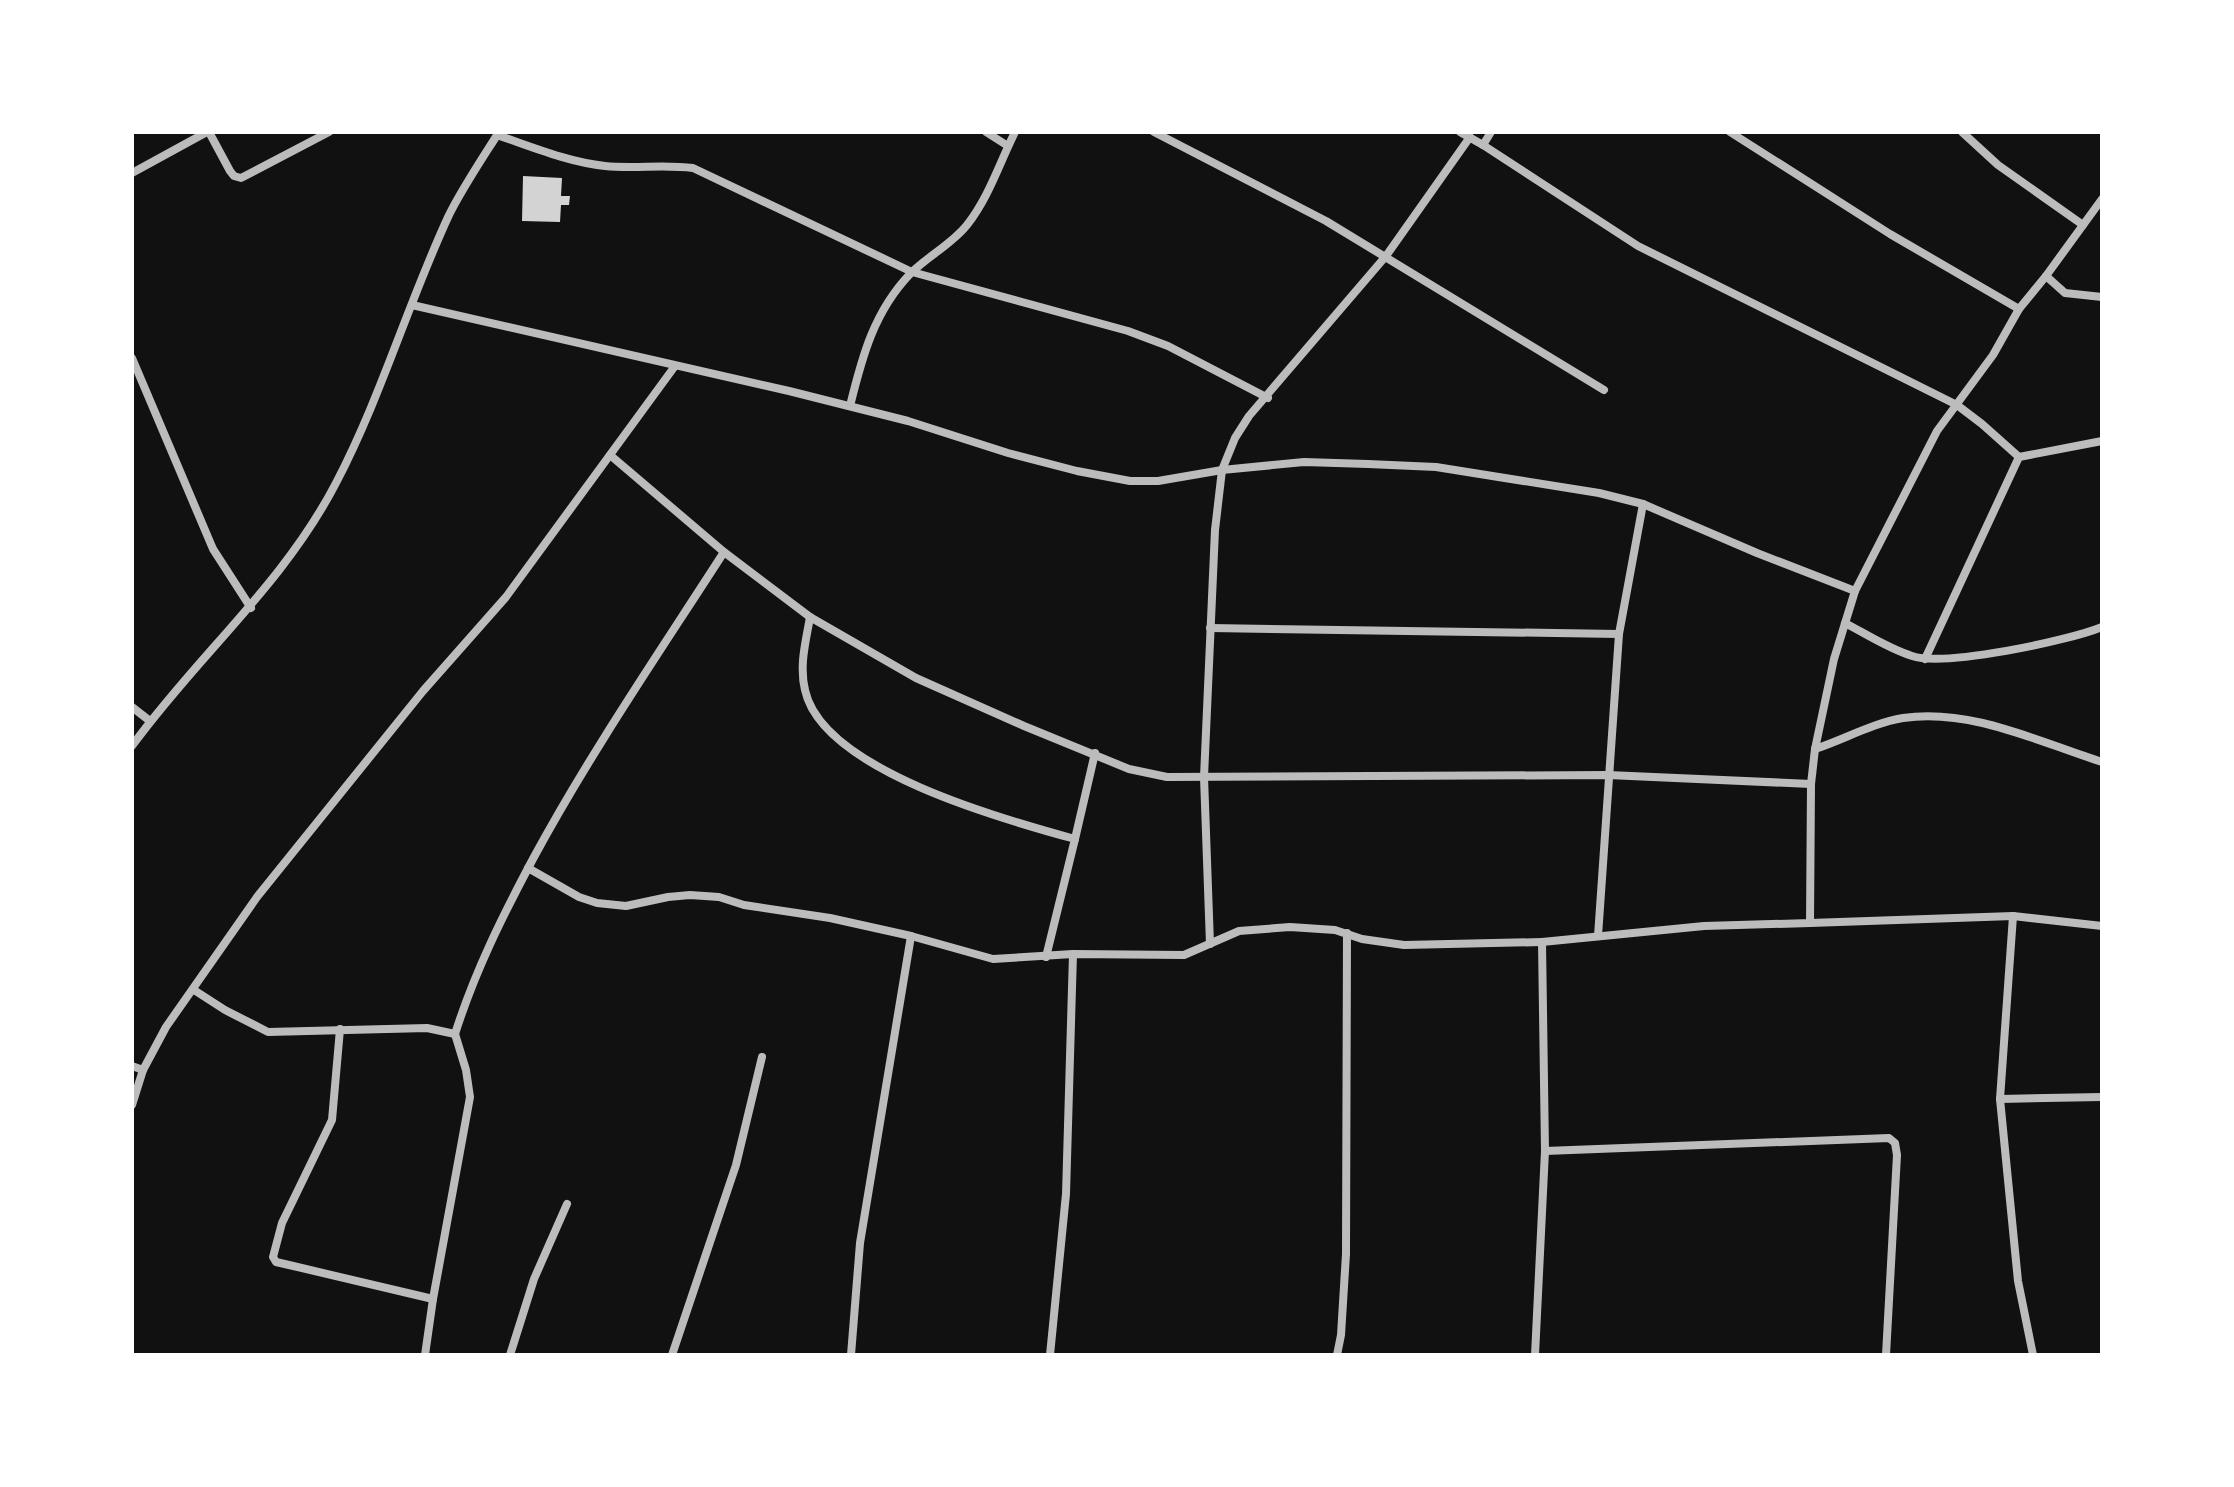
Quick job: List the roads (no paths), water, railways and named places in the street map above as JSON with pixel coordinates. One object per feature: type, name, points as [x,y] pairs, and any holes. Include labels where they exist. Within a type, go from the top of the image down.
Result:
[{"type":"street","points":[[132,173],[208,132],[230,171],[241,178],[329,132]]},
{"type":"street","points":[[986,132],[1008,146]]},
{"type":"street","points":[[850,406],[866,343],[885,305],[912,272],[964,229],[982,205],[1015,132]]},
{"type":"street","points":[[1154,132],[1386,256],[1604,390]]},
{"type":"street","points":[[1460,132],[1638,246],[1957,405],[2019,457]]},
{"type":"street","points":[[1483,145],[1491,132]]},
{"type":"street","points":[[1730,132],[1890,234],[2019,309]]},
{"type":"street","points":[[1962,132],[1998,165],[2083,225]]},
{"type":"street","points":[[132,746],[150,721],[251,608],[302,540],[336,484],[381,388],[450,214],[498,134],[541,150],[602,166],[636,168],[670,165],[693,168],[912,272],[1128,331],[1168,346],[1268,398]]},
{"type":"street","points":[[1210,944],[1204,777],[1215,530],[1222,470],[1235,438],[1249,416],[1268,398],[1386,256],[1470,137]]},
{"type":"street","points":[[1810,923],[1811,784],[1815,749],[1834,659],[1855,591],[1937,431],[1993,355],[2019,309],[2102,199]]},
{"type":"street","points":[[2046,276],[2065,293],[2102,297]]},
{"type":"street","points":[[412,305],[741,379],[908,421],[1008,453],[1130,481],[1158,481],[1222,470],[1304,462],[1436,467],[1599,493],[1643,504],[1855,591]]},
{"type":"street","points":[[132,358],[213,549],[251,608]]},
{"type":"street","points":[[132,1105],[143,1070],[166,1027],[257,897],[423,691],[506,597],[675,366]]},
{"type":"street","points":[[2019,457],[2102,441]]},
{"type":"street","points":[[610,455],[724,552],[810,617],[916,678],[1129,769],[1155,776],[1608,775],[1811,784]]},
{"type":"street","points":[[1925,659],[2019,457]]},
{"type":"street","points":[[1598,936],[1619,634],[1643,504]]},
{"type":"street","points":[[425,1355],[470,1097],[455,1034],[489,943],[528,868],[589,760],[724,552]]},
{"type":"street","points":[[810,617],[802,664],[805,691],[816,716],[832,735],[878,767],[953,801],[1075,839]]},
{"type":"street","points":[[1845,623],[1897,650],[1925,659],[1947,660],[2067,638],[2102,627]]},
{"type":"street","points":[[1210,628],[1619,634]]},
{"type":"street","points":[[132,707],[150,721]]},
{"type":"street","points":[[1815,749],[1873,726],[1904,718],[1954,718],[2012,731],[2102,762]]},
{"type":"street","points":[[1046,957],[1095,753]]},
{"type":"street","points":[[528,868],[579,897],[597,903],[626,906],[668,897],[719,897],[744,905],[830,918],[911,936],[983,957],[1007,959],[1073,954],[1184,955],[1250,928],[1290,927],[1347,933],[1362,939],[1404,945],[1542,942],[1704,926],[2013,916],[2102,926]]},
{"type":"street","points":[[2013,916],[2000,1099],[2018,1281],[2033,1355]]},
{"type":"street","points":[[1337,1355],[1346,1254],[1347,933]]},
{"type":"street","points":[[851,1355],[860,1243],[911,936]]},
{"type":"street","points":[[1535,1355],[1545,1151],[1542,942]]},
{"type":"street","points":[[1050,1355],[1066,1194],[1073,954]]},
{"type":"street","points":[[194,990],[268,1032],[427,1028],[455,1034]]},
{"type":"street","points":[[340,1029],[332,1120],[282,1223],[274,1259],[433,1299]]},
{"type":"street","points":[[672,1355],[736,1165],[762,1057]]},
{"type":"street","points":[[132,1066],[143,1070]]},
{"type":"street","points":[[2000,1099],[2102,1097]]},
{"type":"street","points":[[1545,1151],[1889,1138],[1895,1143],[1897,1155],[1886,1355]]},
{"type":"street","points":[[510,1355],[534,1279],[567,1204]]}]
